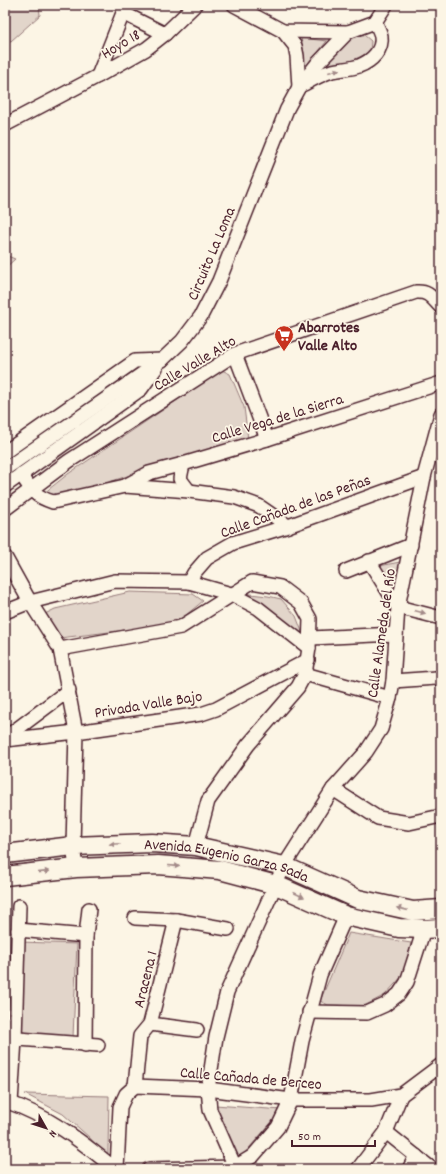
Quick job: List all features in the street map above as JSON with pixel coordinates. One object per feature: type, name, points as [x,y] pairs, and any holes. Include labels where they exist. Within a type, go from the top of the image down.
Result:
[{"type":"street","name":"Hoyo 18","points":[[5,125],[146,49],[165,34],[195,5]]},
{"type":"street","points":[[234,5],[283,30],[348,32]]},
{"type":"street","points":[[283,30],[295,46],[299,86],[327,73],[359,66],[369,61],[378,53],[381,45],[381,36],[375,22],[386,5]]},
{"type":"street","points":[[98,76],[123,9],[165,34]]},
{"type":"street","name":"Circuito La Loma","points":[[5,469],[162,360],[182,342],[200,316],[219,281],[286,109],[299,86],[317,64],[348,32],[375,22]]},
{"type":"street","name":"Calle Valle Alto","points":[[5,509],[69,461],[235,354],[416,292],[423,291],[428,294],[441,307]]},
{"type":"street","points":[[235,354],[267,439]]},
{"type":"street","points":[[5,452],[135,360],[162,360]]},
{"type":"street","points":[[5,486],[141,389],[162,360]]},
{"type":"street","name":"Calle Vega de la Sierra","points":[[126,486],[149,473],[267,439],[441,383]]},
{"type":"street","name":"Calle Alameda del Río","points":[[236,1168],[210,1110],[208,1089],[216,1037],[227,992],[284,866],[333,789],[366,752],[381,729],[390,698],[393,681],[398,606],[424,477],[441,414]]},
{"type":"street","points":[[183,464],[180,479],[189,491]]},
{"type":"street","points":[[21,474],[32,490],[41,498],[53,502],[126,486],[189,491],[234,497],[258,506],[288,526]]},
{"type":"street","name":"Calle Cañada de las Peñas","points":[[189,582],[194,573],[207,558],[233,543],[288,526],[424,477]]},
{"type":"street","points":[[346,571],[411,545]]},
{"type":"street","points":[[5,557],[30,602],[60,649],[76,732],[74,846],[76,868]]},
{"type":"street","points":[[369,562],[398,606],[441,618]]},
{"type":"street","points":[[5,612],[30,602],[115,581],[189,582],[231,594],[258,608],[310,649],[396,634]]},
{"type":"street","points":[[60,649],[181,627],[252,582],[280,587],[301,603],[310,619],[310,649],[305,674],[298,687],[248,745],[208,801],[196,846]]},
{"type":"street","name":"Privada Valle Bajo","points":[[5,739],[76,732],[201,714],[216,709],[310,649]]},
{"type":"street","points":[[305,674],[390,698]]},
{"type":"street","points":[[393,681],[436,678],[441,676]]},
{"type":"street","points":[[5,739],[69,690]]},
{"type":"street","points":[[333,789],[378,818],[409,823],[441,816]]},
{"type":"street","name":"Avenida Eugenio Garza Sada","points":[[5,854],[74,846],[152,843],[196,846],[284,866],[358,899],[413,911],[441,909]]},
{"type":"street","name":"Avenida Eugenio Garza Sada","points":[[5,876],[76,868],[158,865],[220,870],[276,885],[346,916],[400,928],[432,929]]},
{"type":"street","points":[[19,906],[10,1038],[8,1102],[62,1128],[82,1141],[116,1169]]},
{"type":"street","points":[[85,1045],[86,936],[89,909]]},
{"type":"street","points":[[149,1169],[236,1168],[254,1156],[278,1127],[291,1100],[309,1012],[320,975],[346,916]]},
{"type":"street","points":[[135,918],[176,920],[228,929]]},
{"type":"street","name":"Aracena 1","points":[[176,920],[150,1024],[197,1030]]},
{"type":"street","points":[[309,1012],[368,1013],[385,1005],[399,994],[407,982],[432,929]]},
{"type":"street","points":[[18,930],[86,936]]},
{"type":"street","points":[[116,1169],[120,1107],[126,1094],[135,1086],[140,1036],[150,1024]]},
{"type":"street","points":[[10,1038],[98,1045]]},
{"type":"street","name":"Calle Cañada de Berceo","points":[[135,1086],[208,1089],[291,1100],[372,1100],[401,1095],[441,1065]]},
{"type":"street","points":[[358,1169],[386,1132],[401,1095]]},
{"type":"street","points":[[386,1132],[432,1169]]},
{"type":"street","points":[[409,1169],[416,1156]]},
{"type":"shaded area","points":[[5,5],[39,5],[40,15],[11,41],[5,40]]},
{"type":"shaded area","points":[[358,34],[364,35],[371,41],[370,52],[351,61],[315,72],[352,36]]},
{"type":"shaded area","points":[[301,38],[327,41],[302,72],[304,53]]},
{"type":"shaded area","points":[[5,255],[15,259],[5,268]]},
{"type":"shaded area","points":[[222,370],[230,374],[244,407],[248,439],[151,468],[68,496],[50,499],[44,493],[68,474]]},
{"type":"shaded area","points":[[400,562],[393,593],[374,567]]},
{"type":"shaded area","points":[[130,592],[193,594],[203,601],[175,624],[60,638],[45,614],[55,609]]},
{"type":"shaded area","points":[[250,594],[281,599],[296,616],[304,637],[246,599]]},
{"type":"shaded area","points":[[349,933],[411,943],[405,973],[385,995],[364,1006],[328,1005],[320,1001]]},
{"type":"shaded area","points":[[21,942],[77,944],[73,1037],[21,1039]]},
{"type":"shaded area","points":[[25,1094],[109,1096],[108,1153],[105,1156],[90,1138],[63,1114]]},
{"type":"shaded area","points":[[215,1105],[282,1110],[237,1162]]},
{"type":"place","name":"Abarrotes Valle Alto","points":[[284,352]]}]
